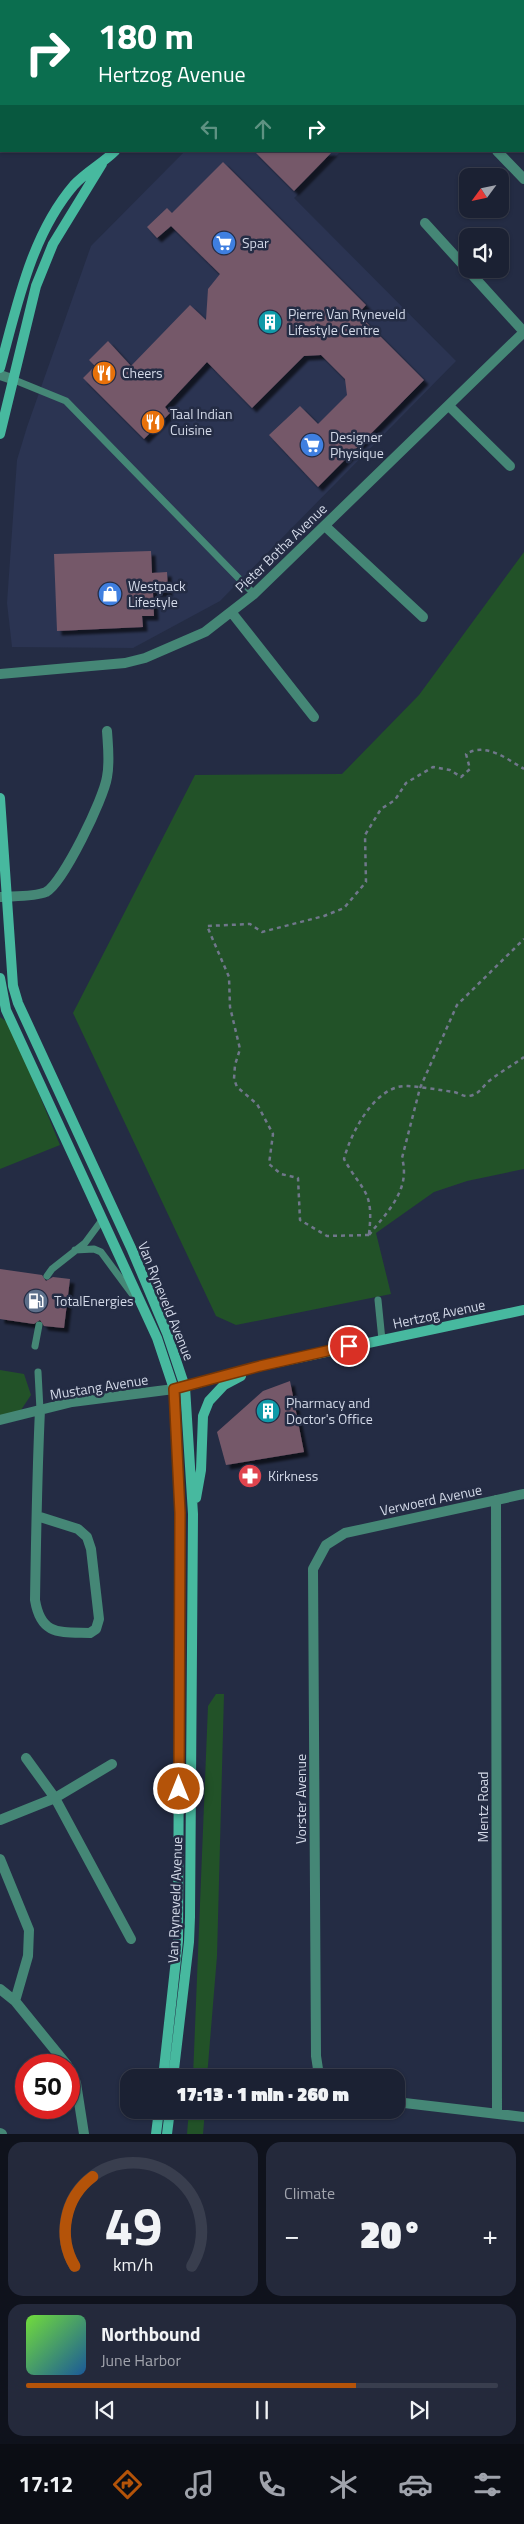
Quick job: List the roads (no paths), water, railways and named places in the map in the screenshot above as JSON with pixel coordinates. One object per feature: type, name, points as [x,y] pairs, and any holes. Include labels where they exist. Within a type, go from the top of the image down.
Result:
[{"type":"main road","points":[[0,368],[24,280],[52,218],[75,185],[114,152]]},
{"type":"main road","points":[[0,434],[36,286],[53,244],[102,164]]},
{"type":"main road","name":"Van Ryneveld Avenue","points":[[0,798],[3,897],[13,986],[27,1024],[132,1250],[167,1333],[184,1387],[193,1514],[189,1942],[174,2069]]},
{"type":"main road","name":"Van Ryneveld Avenue","points":[[0,978],[0,988],[6,1010],[157,1338],[174,1389],[180,1513],[178,1942],[164,2069]]},
{"type":"main road","name":"Hertzog Avenue","points":[[174,1389],[260,1366],[524,1310]]},
{"type":"main road","points":[[193,1514],[201,1470],[203,1416],[208,1401],[224,1384],[260,1366]]},
{"type":"main road","points":[[156,2134],[158,2119]]},
{"type":"main road","points":[[167,2134],[169,2119]]},
{"type":"street","points":[[498,152],[524,179]]},
{"type":"street","points":[[425,223],[524,332]]},
{"type":"street","name":"Pieter Botha Avenue","points":[[0,674],[125,663],[145,658],[205,632],[232,613],[254,594],[524,332]]},
{"type":"street","points":[[0,375],[12,379]]},
{"type":"street","points":[[448,406],[510,466]]},
{"type":"street","points":[[325,526],[423,617]]},
{"type":"street","points":[[232,613],[314,717]]},
{"type":"street","points":[[3,897],[44,893],[58,880],[89,825],[105,788],[109,757],[107,731]]},
{"type":"street","points":[[0,988],[13,986]]},
{"type":"street","name":"Mustang Avenue","points":[[0,1420],[72,1402],[174,1389]]},
{"type":"street","points":[[37,1516],[78,1529],[90,1542],[99,1619],[96,1628],[90,1633],[60,1632],[46,1626],[40,1621],[35,1600],[37,1516],[40,1410]]},
{"type":"street","name":"Verwoerd Avenue","points":[[345,1533],[524,1494]]},
{"type":"street","name":"Mentz Road","points":[[496,1500],[498,2113]]},
{"type":"street","name":"Vorster Avenue","points":[[320,2069],[316,2056],[313,1568],[326,1545],[345,1533]]},
{"type":"street","points":[[26,1758],[55,1798],[131,1939]]},
{"type":"street","points":[[0,1820],[55,1798],[112,1764]]},
{"type":"street","points":[[0,1859],[29,1930],[28,1956],[15,2001]]},
{"type":"street","points":[[0,1989],[15,2001],[58,2054]]},
{"type":"street","points":[[405,2103],[524,2117]]},
{"type":"street","points":[[80,2108],[84,2134]]},
{"type":"lane","points":[[12,379],[66,401],[254,594]]},
{"type":"lane","points":[[47,1276],[52,1269],[85,1243],[102,1220]]},
{"type":"lane","points":[[75,1250],[94,1249],[101,1252],[142,1306]]},
{"type":"lane","points":[[378,1300],[382,1340]]},
{"type":"lane","points":[[36,1346],[39,1325]]},
{"type":"lane","points":[[38,1372],[40,1410]]},
{"type":"place","name":"Spar","points":[[224,243]]},
{"type":"place","name":"Pierre Van Ryneveld Lifestyle Centre","points":[[270,322]]},
{"type":"place","name":"Cheers","points":[[104,373]]},
{"type":"place","name":"Taal Indian Cuisine","points":[[153,422]]},
{"type":"place","name":"Designer Physique","points":[[312,445]]},
{"type":"place","name":"Westpack Lifestyle","points":[[110,594]]},
{"type":"place","name":"TotalEnergies","points":[[36,1301]]},
{"type":"place","name":"Pharmacy and Doctor's Office","points":[[268,1411]]},
{"type":"place","name":"Kirkness","points":[[250,1476]]}]
